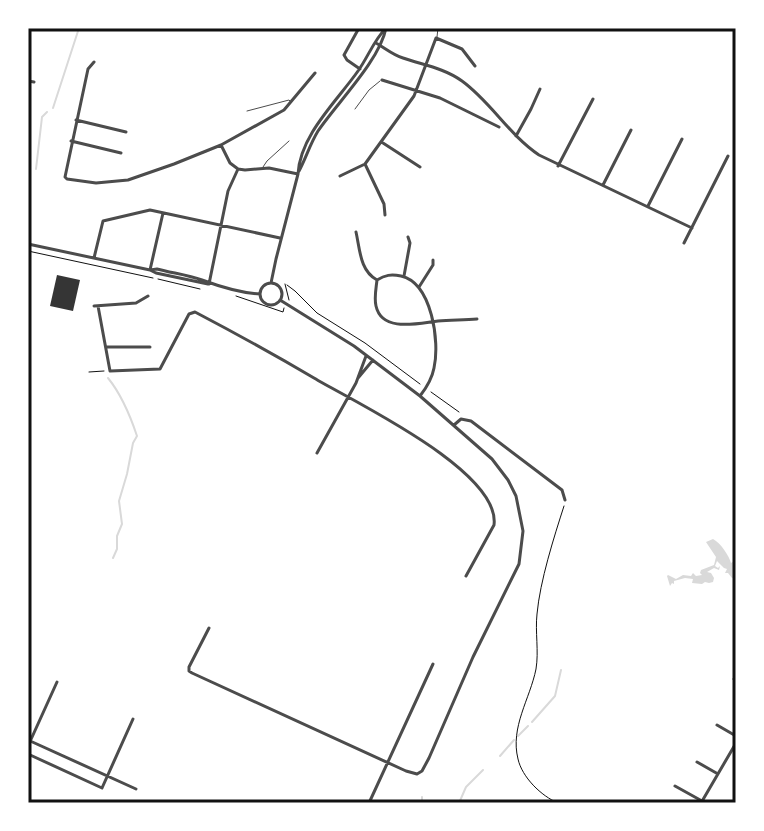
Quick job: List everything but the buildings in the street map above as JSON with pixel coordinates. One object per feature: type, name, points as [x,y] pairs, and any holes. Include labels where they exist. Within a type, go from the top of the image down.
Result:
[{"type":"street","points":[[359,28],[344,55],[360,69]]},
{"type":"street","points":[[271,283],[298,174],[313,139],[386,28]]},
{"type":"street","points":[[340,176],[365,164],[414,96],[436,38],[462,49],[475,66]]},
{"type":"street","points":[[298,174],[298,164],[311,136],[378,44]]},
{"type":"street","points":[[378,44],[401,58],[444,71],[471,88],[530,149],[558,166],[692,228]]},
{"type":"street","points":[[94,62],[88,69],[65,178],[96,183],[128,180],[221,145],[271,118],[291,102],[315,73]]},
{"type":"street","points":[[382,80],[452,104],[499,127]]},
{"type":"street","points":[[28,81],[34,82]]},
{"type":"street","points":[[516,136],[540,89]]},
{"type":"street","points":[[558,166],[593,99]]},
{"type":"street","points":[[76,120],[126,132]]},
{"type":"street","points":[[603,185],[631,130]]},
{"type":"street","points":[[648,206],[682,139]]},
{"type":"street","points":[[71,141],[121,153]]},
{"type":"street","points":[[382,142],[420,167]]},
{"type":"street","points":[[221,145],[230,163],[238,169],[263,167],[298,174]]},
{"type":"street","points":[[684,243],[728,156]]},
{"type":"street","points":[[365,164],[384,204],[385,215]]},
{"type":"street","points":[[209,284],[228,191],[238,169]]},
{"type":"street","points":[[94,258],[104,220],[148,210],[281,238]]},
{"type":"street","points":[[150,270],[163,213]]},
{"type":"street","points":[[356,232],[363,267],[377,280]]},
{"type":"street","points":[[404,276],[410,243],[408,237]]},
{"type":"street","points":[[28,244],[201,284],[260,294]]},
{"type":"street","points":[[419,287],[433,266],[433,260]]},
{"type":"street","points":[[377,280],[389,274],[404,276],[414,281],[427,302],[436,350],[435,365],[432,378],[420,396]]},
{"type":"street","points":[[377,280],[376,308],[384,318],[404,325],[477,319]]},
{"type":"street","points":[[271,283],[281,290],[280,300],[273,305],[261,300],[260,294],[263,286],[271,283]]},
{"type":"street","points":[[148,296],[136,303],[96,306],[110,371],[160,369],[189,314],[195,312],[419,437],[468,477],[494,516],[494,525],[466,576]]},
{"type":"street","points":[[209,628],[189,671],[413,774],[419,774],[516,573],[522,553],[522,520],[512,488],[492,459],[373,360],[280,300]]},
{"type":"street","points":[[106,347],[150,347]]},
{"type":"street","points":[[317,453],[367,356]]},
{"type":"street","points":[[358,378],[373,360]]},
{"type":"street","points":[[454,425],[464,419],[471,421],[562,490],[565,500]]},
{"type":"street","points":[[369,803],[433,664]]},
{"type":"street","points":[[57,682],[29,742],[136,789]]},
{"type":"street","points":[[28,754],[102,788],[133,719]]},
{"type":"street","points":[[717,725],[736,736]]},
{"type":"street","points":[[675,786],[701,802],[736,743]]},
{"type":"street","points":[[697,762],[718,774]]},
{"type":"lane","points":[[436,38],[438,28]]},
{"type":"lane","points":[[355,109],[369,90],[382,80]]},
{"type":"lane","points":[[247,111],[291,102]]},
{"type":"lane","points":[[263,167],[289,141]]},
{"type":"path","points":[[285,284],[317,313],[365,343],[464,419]]},
{"type":"path","points":[[89,372],[110,371]]},
{"type":"path","points":[[558,803],[536,787],[523,772],[516,739],[537,666],[536,614],[539,596],[565,500]]},
{"type":"shaded area","points":[[713,539],[731,563],[736,560],[736,579],[725,573],[727,569],[717,561],[715,566],[720,566],[719,570],[714,568],[707,572],[714,578],[713,582],[692,583],[693,579],[685,578],[674,581],[670,586],[668,575],[676,579],[693,573],[702,575],[701,570],[714,565],[716,557],[706,542]]},
{"type":"waterway","points":[[53,108],[79,28]]},
{"type":"waterway","points":[[36,169],[42,117],[47,112]]},
{"type":"waterway","points":[[108,378],[125,406],[137,436],[119,501],[122,524],[113,558]]},
{"type":"waterway","points":[[532,722],[555,696],[561,670]]},
{"type":"waterway","points":[[518,736],[528,726]]},
{"type":"waterway","points":[[500,756],[514,740]]},
{"type":"waterway","points":[[459,803],[466,787],[483,770]]},
{"type":"waterway","points":[[422,797],[422,803]]}]
